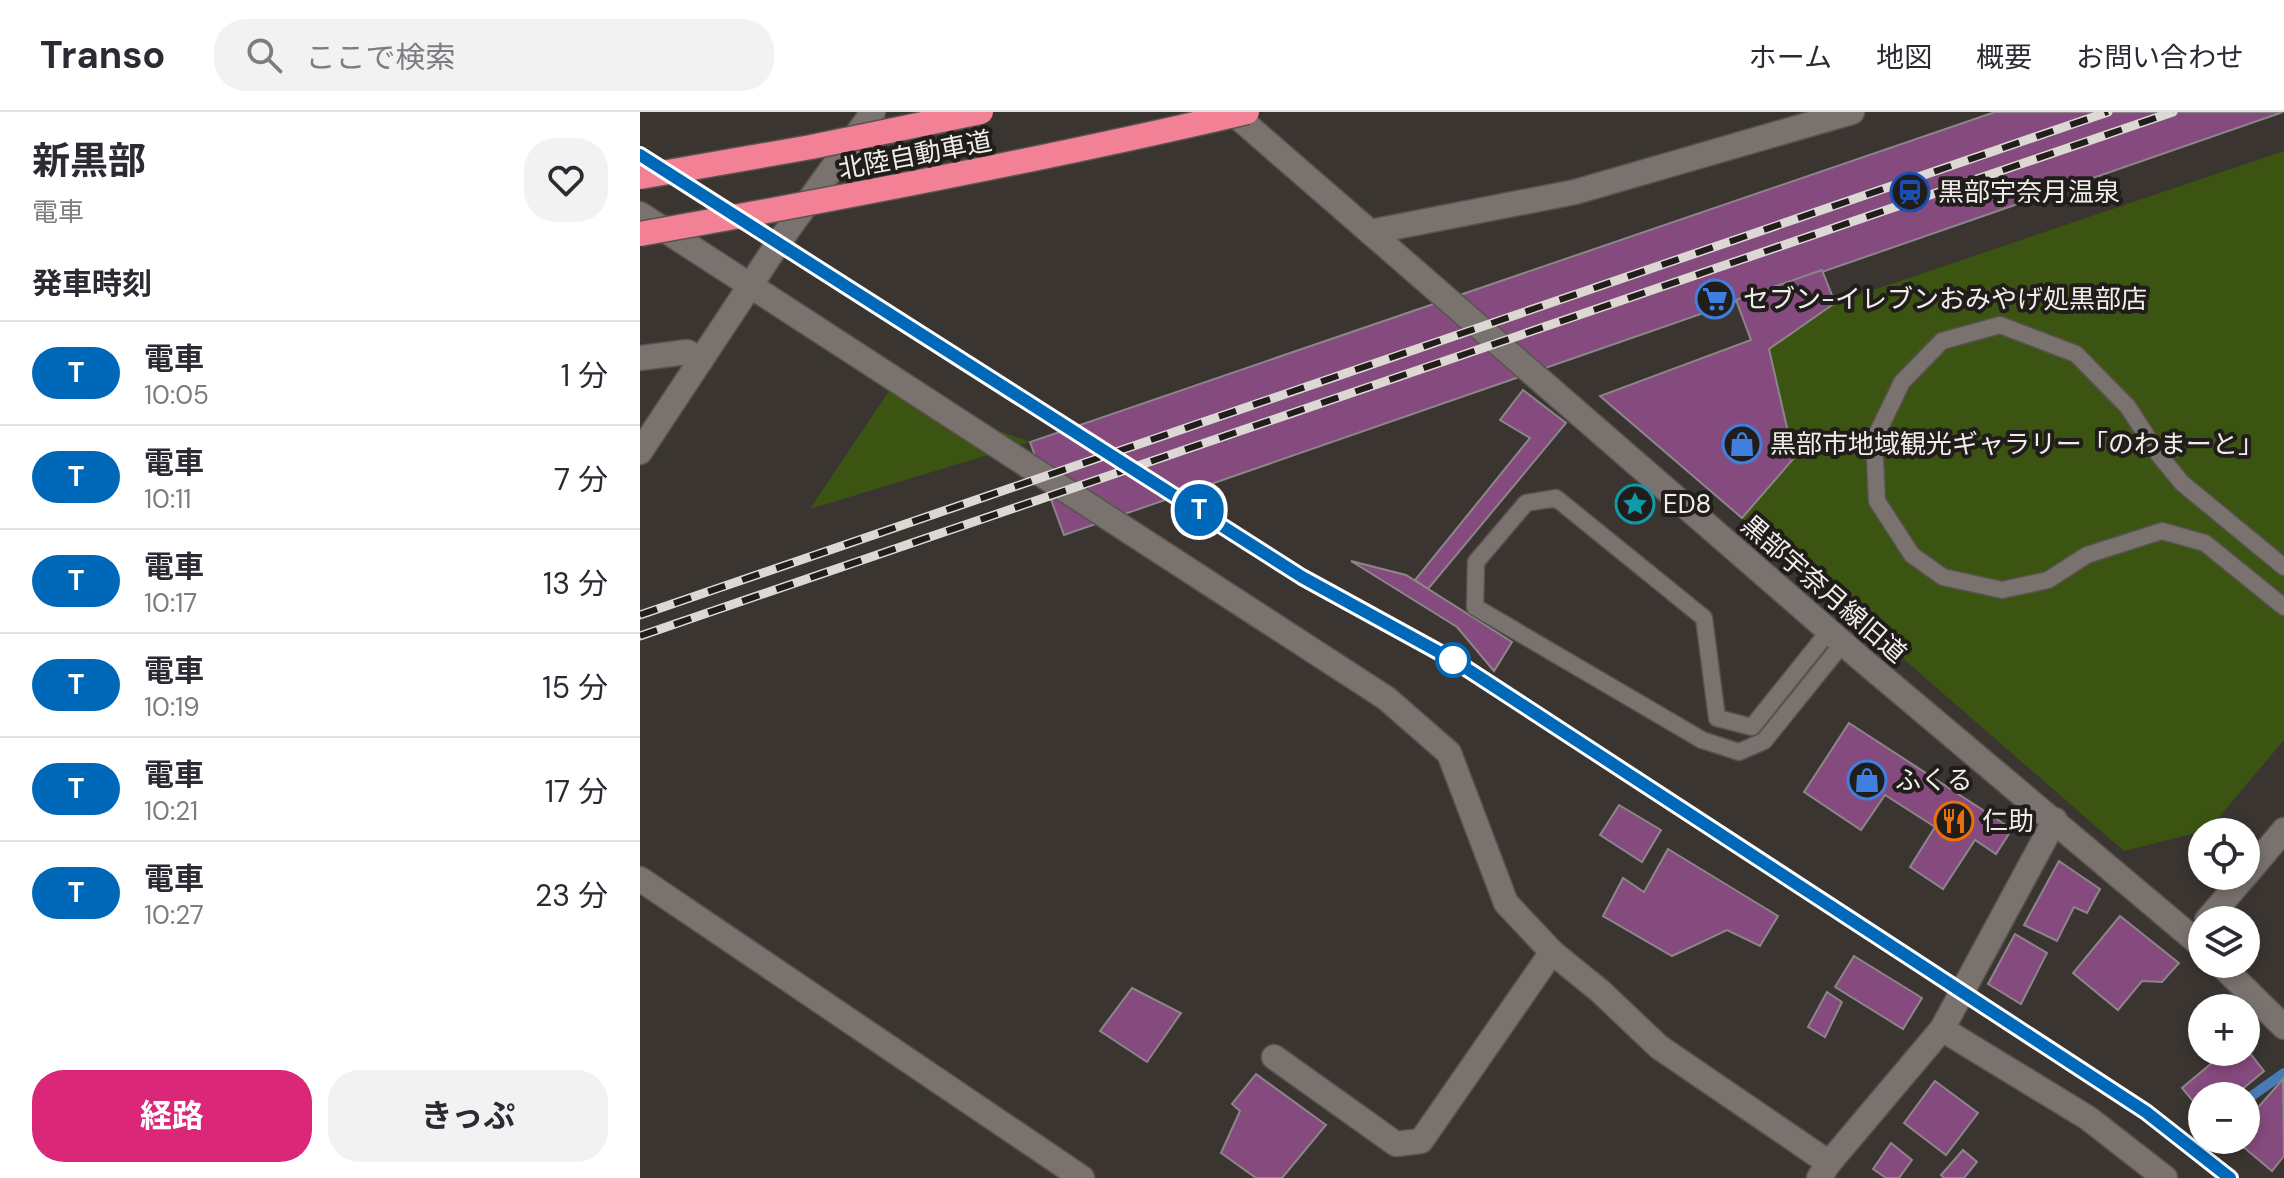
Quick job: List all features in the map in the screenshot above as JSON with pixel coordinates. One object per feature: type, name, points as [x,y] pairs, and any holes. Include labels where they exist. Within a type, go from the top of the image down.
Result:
[{"type":"highway","name":"北陸自動車道","points":[[640,177],[811,147],[981,112]]},
{"type":"highway","name":"北陸自動車道","points":[[640,234],[885,190],[1104,146],[1247,112]]},
{"type":"street","points":[[640,452],[779,242],[873,112]]},
{"type":"street","name":"黒部宇奈月線旧道","points":[[1232,112],[1836,637],[2055,820],[2188,922]]},
{"type":"street","points":[[1370,232],[1575,192],[1852,112]]},
{"type":"street","points":[[640,214],[1386,698],[1449,753],[1506,903],[1552,952],[1600,991],[1659,1047],[1824,1171],[1942,1029],[2055,820]]},
{"type":"street","points":[[640,358],[687,352],[701,360]]},
{"type":"street","points":[[2260,859],[2284,830]]},
{"type":"street","points":[[640,879],[1082,1178]]},
{"type":"street","points":[[2222,906],[2235,890]]},
{"type":"street","points":[[1274,1057],[1396,1144],[1421,1141],[1552,952]]},
{"type":"street","points":[[2234,978],[2284,1027]]},
{"type":"street","points":[[1942,1029],[2088,1118],[2165,1178]]},
{"type":"lane","points":[[2284,567],[2182,483],[2159,455],[2128,407],[2076,354],[2000,325],[1942,341],[1902,382],[1874,440],[1877,501],[1912,555],[1943,577],[2002,590],[2048,580],[2087,555],[2162,531],[2205,543],[2284,607]]},
{"type":"lane","points":[[1556,498],[1704,618],[1717,718],[1752,727],[1836,637],[1764,741],[1739,752],[1702,740],[1475,607],[1476,562],[1526,503],[1556,498]]},
{"type":"green space","points":[[2284,151],[2284,740],[2218,818],[2188,818],[2188,835],[2124,851],[1742,518],[1794,458],[1769,349],[1835,303]]},
{"type":"green space","points":[[889,391],[1030,442],[810,509]]},
{"type":"building","points":[[1995,112],[2283,112],[1064,535],[1030,442]]},
{"type":"building","points":[[1822,270],[1835,303],[1769,349],[1794,458],[1742,518],[1600,396],[1751,340],[1736,300]]},
{"type":"building","points":[[1523,390],[1566,423],[1428,589],[1415,580],[1530,438],[1500,420]]},
{"type":"building","points":[[1351,561],[1406,575],[1512,642],[1494,671],[1457,627]]},
{"type":"building","points":[[1849,723],[2012,829],[1996,854],[1975,840],[1943,889],[1910,867],[1935,827],[1885,795],[1861,830],[1804,792]]},
{"type":"building","points":[[1619,805],[1661,830],[1642,862],[1600,835]]},
{"type":"building","points":[[1668,849],[1778,916],[1760,946],[1727,930],[1672,956],[1603,916],[1623,878],[1644,892]]},
{"type":"building","points":[[2059,861],[2100,889],[2087,913],[2074,907],[2057,941],[2024,925]]},
{"type":"building","points":[[2120,916],[2179,963],[2162,982],[2142,981],[2118,1010],[2073,973]]},
{"type":"building","points":[[2015,934],[2047,953],[2021,1004],[1988,984]]},
{"type":"building","points":[[1854,956],[1922,998],[1903,1029],[1835,987]]},
{"type":"building","points":[[1132,988],[1181,1013],[1147,1062],[1100,1031]]},
{"type":"building","points":[[1827,992],[1842,1002],[1825,1037],[1808,1027]]},
{"type":"building","points":[[2208,1066],[2260,1066],[2264,1071],[2251,1082],[2189,1082]]},
{"type":"building","points":[[1256,1074],[1326,1125],[1282,1178],[1256,1178],[1221,1153],[1240,1111],[1232,1104]]},
{"type":"building","points":[[2283,1079],[2284,1156],[2272,1171],[2252,1154],[2260,1154],[2260,1105]]},
{"type":"building","points":[[1935,1081],[1978,1113],[1946,1155],[1904,1123]]},
{"type":"building","points":[[1891,1143],[1912,1160],[1899,1178],[1886,1178],[1873,1169]]},
{"type":"building","points":[[1963,1150],[1977,1162],[1964,1178],[1944,1178],[1941,1175]]},
{"type":"waterway","points":[[2260,1090],[2284,1073]]},
{"type":"railway","points":[[640,615],[2108,112]]},
{"type":"railway","points":[[640,636],[2173,112]]},
{"type":"railway","points":[[640,155],[1302,577],[1455,661],[2146,1112],[2230,1178]]},
{"type":"train","name":"T","points":[[640,155],[1302,577],[1455,661],[2146,1112],[2230,1178]]},
{"type":"place","name":"黒部宇奈月温泉","points":[[1910,192]]},
{"type":"place","name":"セブン-イレブンおみやげ処黒部店","points":[[1715,299]]},
{"type":"place","name":"黒部市地域観光ギャラリー「のわまーと」","points":[[1742,444]]},
{"type":"place","name":"ED8","points":[[1635,504]]},
{"type":"place","name":"ふくる","points":[[1867,780]]},
{"type":"place","name":"仁助","points":[[1954,821]]}]
